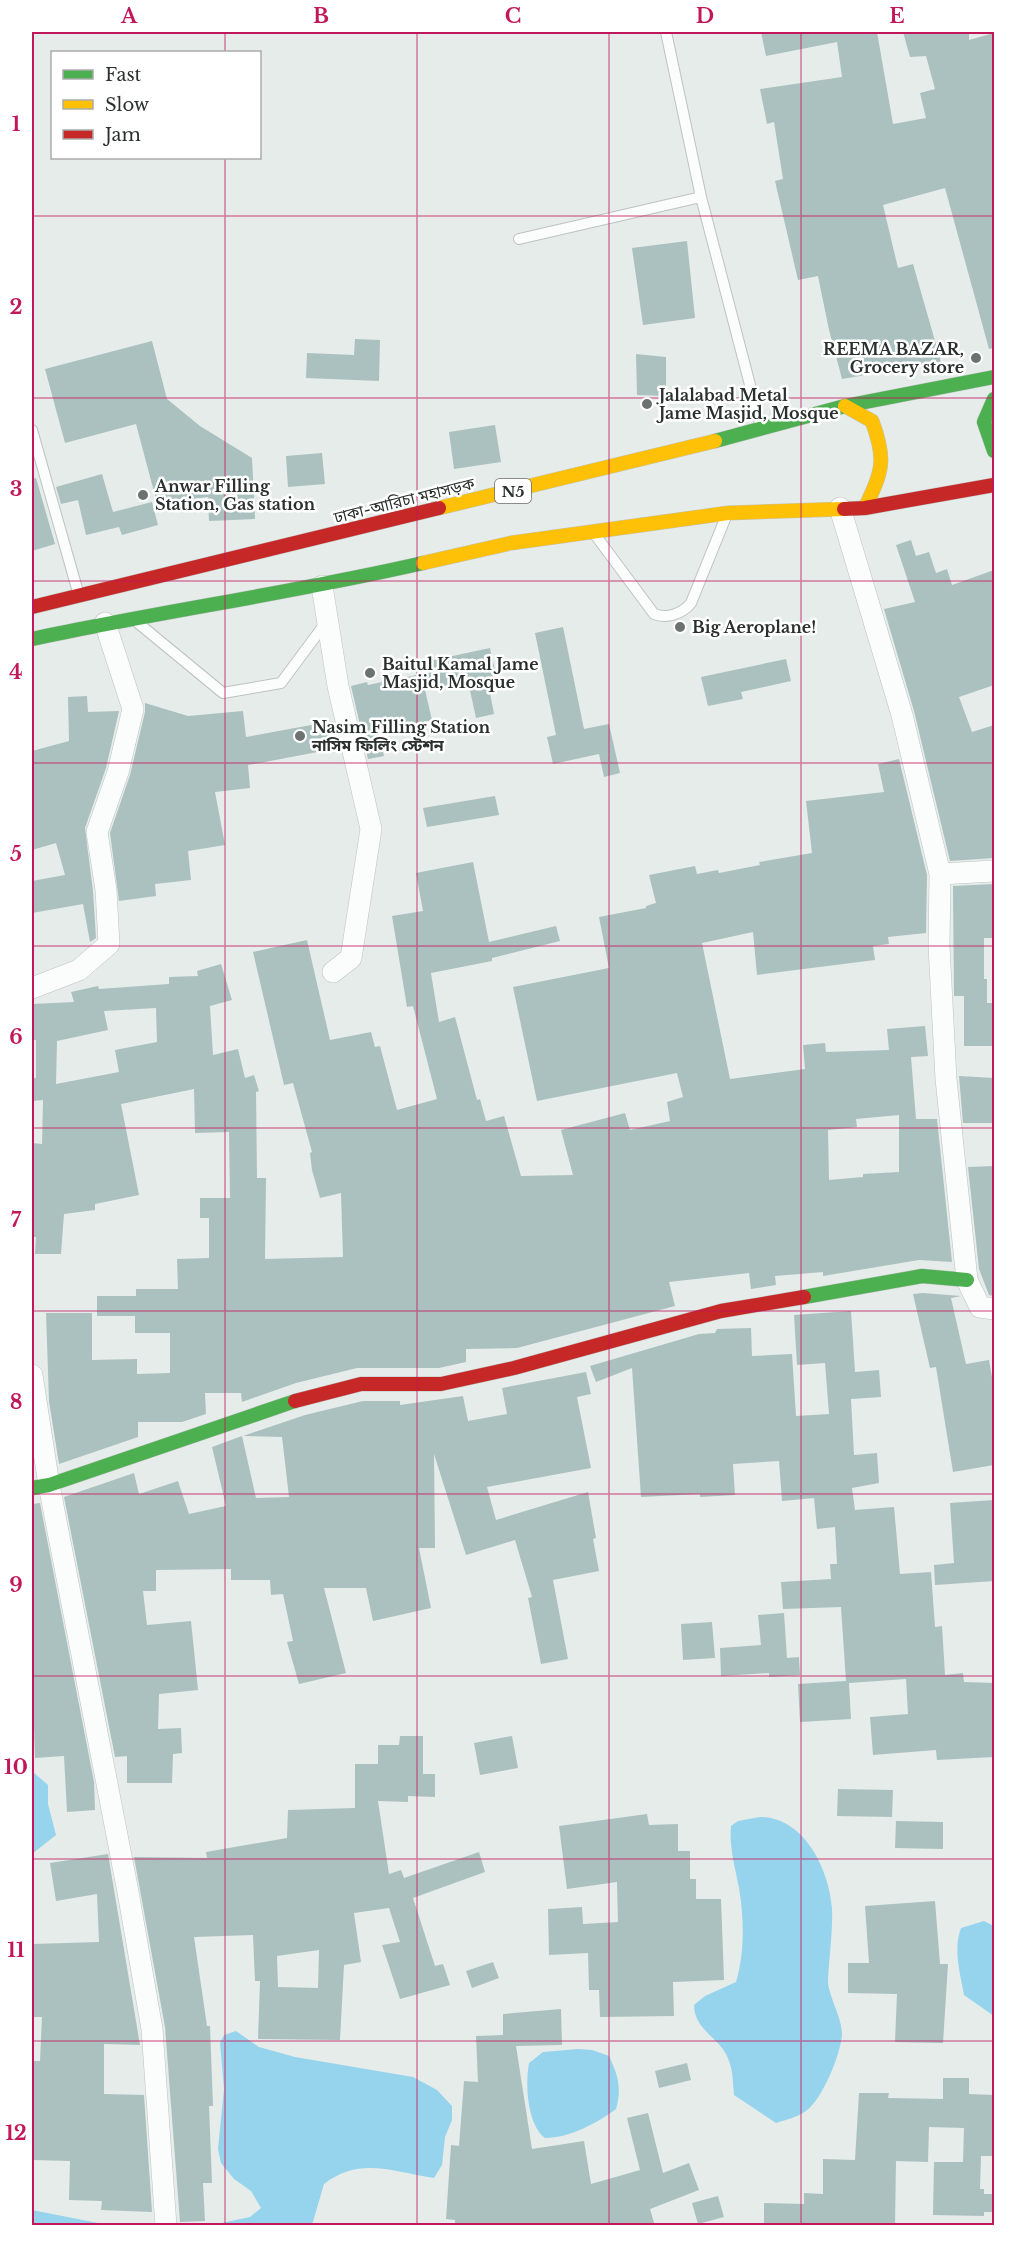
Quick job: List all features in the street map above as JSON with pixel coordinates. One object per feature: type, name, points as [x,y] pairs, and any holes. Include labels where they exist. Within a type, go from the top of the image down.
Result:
[{"type":"main road","name":"ঢাকা-আরিচা মহাসড়ক","points":[[32,607],[761,430],[845,406],[994,377]]},
{"type":"main road","points":[[994,399],[984,422],[994,451]]},
{"type":"main road","points":[[845,406],[872,421],[880,442],[882,470],[865,508]]},
{"type":"main road","points":[[32,639],[131,618],[322,586],[511,543],[592,530],[728,513],[865,508],[994,485]]},
{"type":"main road","points":[[40,1486],[300,1399],[361,1384],[441,1384],[514,1368],[721,1311],[922,1276],[967,1280]]},
{"type":"street","points":[[840,508],[902,715],[940,874],[939,946],[946,1078],[967,1280],[980,1306],[994,1309]]},
{"type":"street","points":[[322,586],[338,686],[371,830],[351,958],[333,972]]},
{"type":"street","points":[[32,988],[79,970],[109,944],[106,890],[97,832],[118,772],[133,709],[105,623]]},
{"type":"street","points":[[940,874],[994,871]]},
{"type":"street","points":[[32,1375],[40,1486],[128,1892],[152,2029],[166,2226]]},
{"type":"lane","points":[[666,32],[701,197],[761,430]]},
{"type":"lane","points":[[519,239],[701,197]]},
{"type":"lane","points":[[32,430],[79,597]]},
{"type":"lane","points":[[592,530],[654,614],[663,617],[685,610],[691,603],[728,513]]},
{"type":"lane","points":[[131,618],[223,693],[281,683],[327,621]]},
{"type":"water","points":[[32,1771],[48,1785],[48,1804],[56,1835],[32,1854]]},
{"type":"water","points":[[760,1817],[776,1819],[801,1836],[820,1862],[826,1877],[832,1908],[828,1981],[842,2034],[834,2064],[818,2097],[803,2113],[776,2123],[734,2095],[729,2061],[721,2046],[698,2021],[694,2005],[705,1996],[736,1982],[741,1959],[743,1923],[732,1849],[731,1826],[738,1821]]},
{"type":"water","points":[[984,1921],[994,1926],[994,2016],[964,1995],[958,1961],[961,1928]]},
{"type":"water","points":[[236,2031],[259,2047],[295,2057],[413,2077],[437,2090],[452,2106],[452,2120],[445,2137],[442,2165],[434,2178],[377,2168],[351,2170],[337,2175],[324,2184],[312,2225],[212,2225],[250,2217],[261,2208],[251,2191],[234,2179],[221,2163],[218,2149],[224,2089],[220,2043],[224,2035]]},
{"type":"water","points":[[592,2050],[609,2056],[618,2082],[619,2095],[616,2109],[583,2129],[545,2138],[539,2132],[531,2114],[527,2082],[529,2063],[543,2052]]},
{"type":"water","points":[[32,2210],[108,2225],[32,2225]]},
{"type":"building","points":[[761,32],[877,32],[893,124],[926,118],[920,93],[935,89],[926,56],[910,57],[903,32],[969,32],[969,40],[994,33],[994,348],[989,349],[945,188],[883,205],[898,268],[913,264],[941,362],[842,379],[818,276],[798,280],[775,181],[783,179],[774,122],[767,124],[760,89],[842,77],[837,42],[766,56]]},
{"type":"building","points":[[687,241],[695,318],[643,325],[632,248]]},
{"type":"building","points":[[355,339],[380,340],[379,381],[306,378],[307,353],[354,355]]},
{"type":"building","points":[[152,341],[167,399],[200,426],[252,458],[255,519],[209,521],[208,497],[157,503],[136,424],[65,443],[45,369]]},
{"type":"building","points":[[636,354],[666,357],[666,396],[637,395]]},
{"type":"building","points":[[495,425],[501,462],[454,469],[449,432]]},
{"type":"building","points":[[322,453],[325,484],[288,487],[286,456]]},
{"type":"building","points":[[102,474],[113,512],[152,502],[158,525],[122,535],[119,527],[86,535],[78,500],[61,504],[56,487]]},
{"type":"building","points":[[36,478],[55,544],[32,551],[32,479]]},
{"type":"building","points":[[911,540],[916,556],[929,552],[936,573],[947,569],[952,585],[994,570],[994,685],[959,697],[972,732],[994,725],[994,858],[950,861],[914,711],[884,609],[915,602],[896,545]]},
{"type":"building","points":[[563,627],[584,729],[609,724],[620,773],[604,777],[599,754],[553,764],[547,737],[556,735],[535,633]]},
{"type":"building","points":[[490,648],[496,675],[487,677],[494,714],[476,718],[468,681],[425,690],[432,720],[378,731],[384,756],[368,759],[351,686],[367,682],[368,685],[431,672],[429,661]]},
{"type":"building","points":[[786,659],[791,681],[741,692],[743,699],[708,706],[701,677]]},
{"type":"building","points":[[87,696],[88,712],[119,711],[106,768],[85,828],[96,938],[90,942],[83,904],[32,913],[32,881],[65,875],[56,843],[32,850],[32,751],[69,741],[68,697]]},
{"type":"building","points":[[145,703],[188,716],[243,711],[246,737],[333,721],[339,748],[248,765],[250,788],[215,792],[225,845],[188,851],[191,880],[155,884],[156,896],[119,901],[110,833],[130,775],[145,712]]},
{"type":"building","points":[[899,759],[927,875],[926,933],[888,937],[889,944],[873,946],[875,960],[757,975],[753,932],[702,943],[730,1079],[805,1069],[803,1045],[825,1043],[826,1052],[889,1050],[887,1029],[925,1026],[928,1056],[911,1057],[916,1119],[937,1119],[952,1262],[919,1260],[823,1276],[823,1272],[775,1276],[776,1285],[751,1289],[749,1273],[669,1282],[675,1306],[517,1348],[466,1349],[466,1362],[439,1368],[357,1368],[296,1383],[242,1402],[241,1393],[205,1393],[206,1414],[182,1422],[138,1422],[138,1437],[59,1464],[49,1401],[46,1313],[92,1313],[92,1360],[137,1359],[137,1374],[170,1373],[170,1333],[135,1333],[135,1316],[97,1316],[97,1296],[136,1296],[136,1289],[178,1289],[177,1259],[209,1258],[209,1218],[200,1218],[200,1198],[230,1198],[229,1132],[195,1133],[194,1089],[121,1104],[139,1195],[95,1204],[95,1210],[64,1214],[61,1254],[35,1254],[36,1237],[32,1237],[32,1143],[42,1144],[43,1100],[32,1101],[32,1078],[36,1078],[36,1040],[32,1040],[32,1004],[74,1002],[71,992],[98,986],[99,989],[169,984],[169,977],[198,976],[197,971],[221,964],[232,1000],[210,1006],[213,1055],[238,1049],[245,1078],[254,1075],[259,1091],[256,1092],[257,1178],[266,1178],[265,1259],[343,1257],[341,1193],[320,1198],[312,1170],[310,1153],[312,1152],[293,1083],[284,1085],[253,952],[307,940],[330,1040],[371,1032],[375,1047],[380,1046],[397,1110],[437,1099],[413,1006],[407,1007],[392,916],[423,911],[416,873],[473,862],[489,942],[556,926],[560,941],[492,958],[492,961],[431,973],[439,1022],[455,1017],[477,1100],[480,1099],[486,1121],[504,1116],[521,1176],[573,1175],[561,1130],[625,1113],[630,1130],[670,1121],[667,1102],[683,1097],[677,1073],[537,1101],[513,987],[609,968],[599,917],[646,908],[656,903],[649,875],[695,866],[697,874],[718,870],[719,873],[760,865],[759,862],[812,853],[806,801],[884,792],[878,764]],"holes":[[[156,1008],[157,1042],[115,1050],[119,1072],[56,1084],[57,1041],[108,1030],[104,1011]],[[899,1115],[899,1172],[863,1174],[863,1177],[829,1180],[828,1130],[857,1127],[856,1119]]]},
{"type":"building","points":[[495,796],[499,815],[427,827],[423,808]]},
{"type":"building","points":[[994,884],[994,938],[984,938],[984,979],[987,979],[987,1003],[994,1003],[994,1046],[964,1046],[964,996],[954,996],[953,886]]},
{"type":"building","points":[[959,1076],[994,1078],[994,1123],[963,1123]]},
{"type":"building","points":[[994,1166],[994,1296],[989,1295],[979,1269],[968,1167]]},
{"type":"building","points":[[913,1294],[961,1296],[951,1298],[966,1364],[989,1360],[994,1389],[994,1465],[953,1472],[936,1367],[930,1368]]},
{"type":"building","points":[[851,1311],[855,1372],[879,1370],[881,1397],[851,1399],[854,1455],[877,1453],[879,1483],[852,1488],[855,1510],[894,1507],[900,1574],[931,1572],[935,1627],[942,1626],[945,1675],[963,1673],[964,1682],[994,1683],[994,1757],[937,1760],[936,1750],[873,1755],[870,1717],[908,1714],[906,1679],[849,1683],[851,1719],[800,1722],[798,1684],[846,1681],[841,1607],[783,1609],[781,1582],[831,1579],[830,1564],[837,1564],[835,1527],[817,1529],[814,1498],[782,1501],[779,1461],[733,1464],[735,1495],[641,1497],[632,1368],[596,1382],[590,1366],[699,1334],[715,1333],[717,1329],[751,1328],[752,1356],[792,1354],[796,1416],[829,1414],[825,1363],[797,1365],[794,1315]]},
{"type":"building","points":[[586,1372],[591,1394],[577,1397],[591,1468],[487,1487],[496,1520],[588,1492],[599,1571],[553,1580],[568,1659],[541,1664],[528,1598],[532,1597],[515,1540],[466,1555],[434,1454],[435,1548],[419,1548],[431,1608],[373,1621],[366,1588],[324,1588],[346,1673],[299,1684],[287,1642],[293,1641],[283,1594],[271,1595],[270,1580],[231,1580],[231,1569],[156,1570],[156,1591],[143,1591],[147,1625],[191,1621],[198,1690],[159,1694],[158,1729],[181,1728],[182,1753],[173,1754],[172,1783],[127,1783],[127,1756],[115,1757],[64,1497],[134,1473],[139,1494],[178,1481],[189,1514],[226,1506],[212,1447],[242,1436],[256,1498],[289,1497],[282,1437],[243,1436],[305,1415],[363,1401],[400,1401],[400,1405],[463,1396],[468,1421],[507,1414],[502,1388]]},
{"type":"building","points":[[994,1500],[994,1581],[935,1585],[934,1565],[954,1563],[950,1503]]},
{"type":"building","points":[[40,1503],[94,1782],[95,1810],[67,1812],[64,1756],[35,1758],[34,1726],[32,1727],[32,1504]]},
{"type":"building","points":[[784,1613],[787,1658],[799,1657],[800,1675],[769,1677],[769,1673],[721,1676],[720,1648],[761,1645],[758,1615]]},
{"type":"building","points":[[712,1622],[715,1658],[683,1660],[681,1624]]},
{"type":"building","points":[[400,1736],[423,1736],[423,1774],[435,1774],[435,1797],[408,1796],[408,1802],[378,1801],[389,1874],[401,1870],[404,1878],[479,1852],[485,1872],[413,1898],[435,1966],[443,1964],[450,1985],[400,1999],[382,1945],[400,1942],[389,1908],[354,1913],[361,1962],[344,1965],[340,2040],[258,2039],[260,1981],[255,1981],[253,1935],[194,1937],[207,2026],[210,2026],[213,2106],[209,2106],[212,2183],[203,2183],[205,2221],[180,2222],[165,2027],[134,1857],[207,1858],[206,1852],[287,1838],[288,1810],[355,1808],[355,1764],[378,1764],[378,1745],[399,1745]],"holes":[[[319,1950],[318,1988],[278,1987],[277,1956]]]},
{"type":"building","points":[[512,1736],[518,1768],[480,1775],[474,1743]]},
{"type":"building","points":[[838,1789],[893,1790],[892,1817],[837,1816]]},
{"type":"building","points":[[647,1814],[649,1825],[678,1824],[678,1851],[690,1851],[690,1879],[696,1879],[696,1899],[721,1899],[724,1980],[673,1982],[674,2016],[600,2017],[599,1990],[589,1990],[588,1953],[549,1955],[548,1909],[582,1907],[583,1924],[618,1922],[617,1882],[567,1889],[559,1826]]},
{"type":"building","points":[[896,1821],[943,1822],[943,1849],[895,1848]]},
{"type":"building","points":[[108,1854],[140,2045],[104,2044],[104,2094],[144,2095],[152,2212],[101,2210],[102,2201],[69,2200],[70,2161],[32,2160],[32,2061],[40,2061],[42,2017],[32,2017],[32,1944],[99,1942],[97,1894],[56,1901],[50,1863]]},
{"type":"building","points":[[935,1901],[940,1964],[948,1964],[943,2043],[895,2042],[897,1994],[848,1993],[848,1963],[869,1963],[865,1906]]},
{"type":"building","points":[[493,1962],[499,1978],[472,1988],[466,1971]]},
{"type":"building","points":[[561,2009],[562,2045],[516,2046],[532,2149],[584,2141],[591,2184],[640,2170],[627,2118],[648,2113],[663,2173],[689,2163],[699,2190],[650,2209],[655,2226],[455,2226],[455,2220],[446,2219],[451,2145],[459,2146],[464,2081],[478,2082],[476,2036],[503,2035],[503,2014]]},
{"type":"building","points":[[687,2063],[691,2080],[659,2088],[655,2071]]},
{"type":"building","points":[[943,2078],[969,2078],[969,2094],[994,2095],[994,2156],[981,2156],[980,2189],[984,2189],[984,2194],[994,2194],[994,2212],[984,2212],[984,2216],[933,2215],[934,2162],[963,2162],[964,2128],[929,2127],[928,2162],[896,2161],[895,2226],[764,2225],[764,2203],[804,2204],[804,2193],[823,2194],[823,2159],[855,2160],[859,2093],[889,2093],[888,2098],[943,2099]]},
{"type":"building","points":[[718,2196],[724,2217],[698,2224],[692,2203]]},
{"type":"traffic: fast","points":[[715,441],[845,406],[994,377]]},
{"type":"traffic: fast","points":[[994,399],[984,422],[994,451]]},
{"type":"traffic: fast","points":[[32,639],[325,584],[423,563]]},
{"type":"traffic: fast","points":[[804,1297],[922,1276],[967,1280]]},
{"type":"traffic: fast","points":[[32,1488],[49,1485],[295,1401]]},
{"type":"traffic: slow","points":[[845,406],[872,421],[880,446],[879,475],[865,508]]},
{"type":"traffic: slow","points":[[439,508],[715,441]]},
{"type":"traffic: slow","points":[[423,563],[511,543],[728,513],[844,509]]},
{"type":"traffic: jam","points":[[844,509],[865,508],[994,485]]},
{"type":"traffic: jam","points":[[32,607],[439,508]]},
{"type":"traffic: jam","points":[[295,1401],[361,1384],[441,1384],[514,1368],[721,1311],[804,1297]]},
{"type":"place","name":"REEMA BAZAR, Grocery store","points":[[976,358]]},
{"type":"place","name":"Jalalabad Metal Jame Masjid, Mosque","points":[[647,404]]},
{"type":"place","name":"Anwar Filling Station, Gas station","points":[[143,495]]},
{"type":"place","name":"Big Aeroplane!","points":[[680,627]]},
{"type":"place","name":"Baitul Kamal Jame Masjid, Mosque","points":[[370,673]]},
{"type":"place","name":"Nasim Filling Station নাসিম ফিলিং স্টেশন","points":[[300,736]]}]
